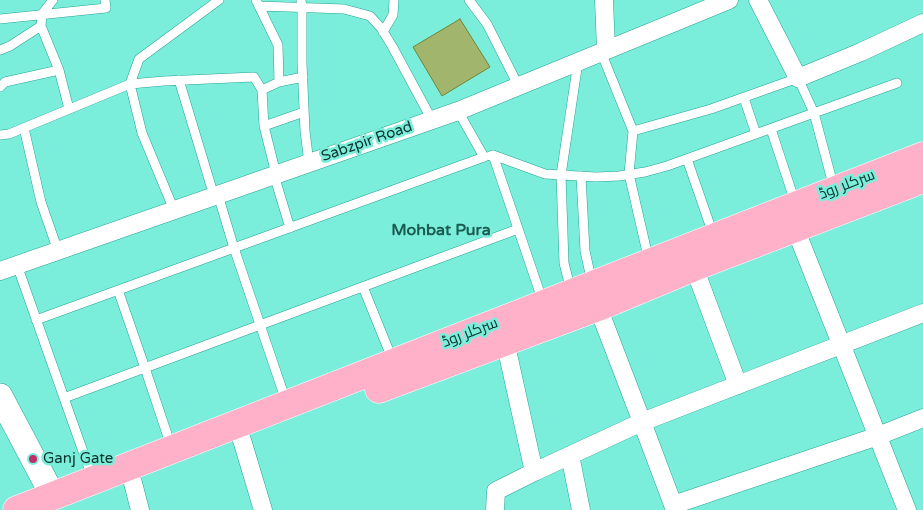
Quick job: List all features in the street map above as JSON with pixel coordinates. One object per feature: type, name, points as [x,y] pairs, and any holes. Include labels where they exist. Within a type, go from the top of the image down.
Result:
[{"type":"main road","name":"سرکلر روڈ","points":[[17,510],[59,505],[93,480],[172,450],[238,433],[287,405],[394,363],[503,331],[544,304],[587,295],[649,262],[714,237],[793,214],[835,190],[923,156]]},
{"type":"main road","points":[[59,505],[133,483],[238,433],[503,331],[587,295],[694,267],[793,214],[923,179]]},
{"type":"street","points":[[604,0],[604,51]]},
{"type":"street","name":"Sabzpir Road","points":[[8,268],[458,111],[729,0]]},
{"type":"street","points":[[758,0],[798,78],[861,52],[923,23]]},
{"type":"street","points":[[793,214],[841,344],[907,510]]},
{"type":"street","points":[[694,267],[738,384]]},
{"type":"street","points":[[587,295],[642,422],[674,508],[878,436],[923,418]]},
{"type":"street","points":[[495,510],[496,490],[570,455],[642,422],[923,313]]},
{"type":"street","points":[[503,331],[534,472]]},
{"type":"street","points":[[1,401],[59,505]]},
{"type":"street","points":[[238,433],[263,510]]},
{"type":"street","points":[[570,455],[581,510]]},
{"type":"street","points":[[133,483],[140,510]]},
{"type":"lane","points":[[53,0],[42,14],[41,26],[59,70],[69,109]]},
{"type":"lane","points":[[0,19],[106,8],[105,0]]},
{"type":"lane","points":[[174,210],[142,133],[130,84],[139,59],[219,0]]},
{"type":"lane","points":[[382,32],[393,15],[394,0]]},
{"type":"lane","points":[[469,0],[486,24],[518,86]]},
{"type":"lane","points":[[279,82],[278,45],[257,3],[301,4],[344,9],[370,16],[392,46],[432,120]]},
{"type":"lane","points":[[301,4],[304,112],[308,163]]},
{"type":"lane","points":[[0,50],[10,46],[41,26]]},
{"type":"lane","points":[[604,51],[634,131],[629,174],[649,262]]},
{"type":"lane","points":[[578,61],[561,175],[564,263],[587,295]]},
{"type":"lane","points":[[0,87],[4,82],[59,70]]},
{"type":"lane","points":[[0,135],[9,134],[130,84],[254,77],[262,90],[264,126],[290,228]]},
{"type":"lane","points":[[262,90],[279,82],[303,77]]},
{"type":"lane","points":[[634,131],[711,109],[798,78],[814,113],[835,190]]},
{"type":"lane","points":[[179,80],[287,405]]},
{"type":"lane","points":[[36,320],[489,156],[544,174],[619,176],[667,166],[897,83]]},
{"type":"lane","points":[[744,98],[756,134]]},
{"type":"lane","points":[[458,111],[489,156],[518,229],[544,304]]},
{"type":"lane","points":[[264,126],[304,112]]},
{"type":"lane","points":[[24,128],[41,202],[58,251]]},
{"type":"lane","points":[[771,129],[793,214]]},
{"type":"lane","points":[[687,159],[714,237]]},
{"type":"lane","points":[[581,176],[587,295]]},
{"type":"lane","points":[[64,398],[518,229]]},
{"type":"lane","points":[[8,268],[36,320],[93,480]]},
{"type":"lane","points":[[363,287],[394,363]]},
{"type":"lane","points":[[118,290],[172,450]]},
{"type":"building","points":[[460,19],[490,67],[442,96],[413,47]]},
{"type":"place","name":"Ganj Gate","points":[[33,459]]},
{"type":"district","name":"Mohbat Pura","points":[[441,231]]}]
